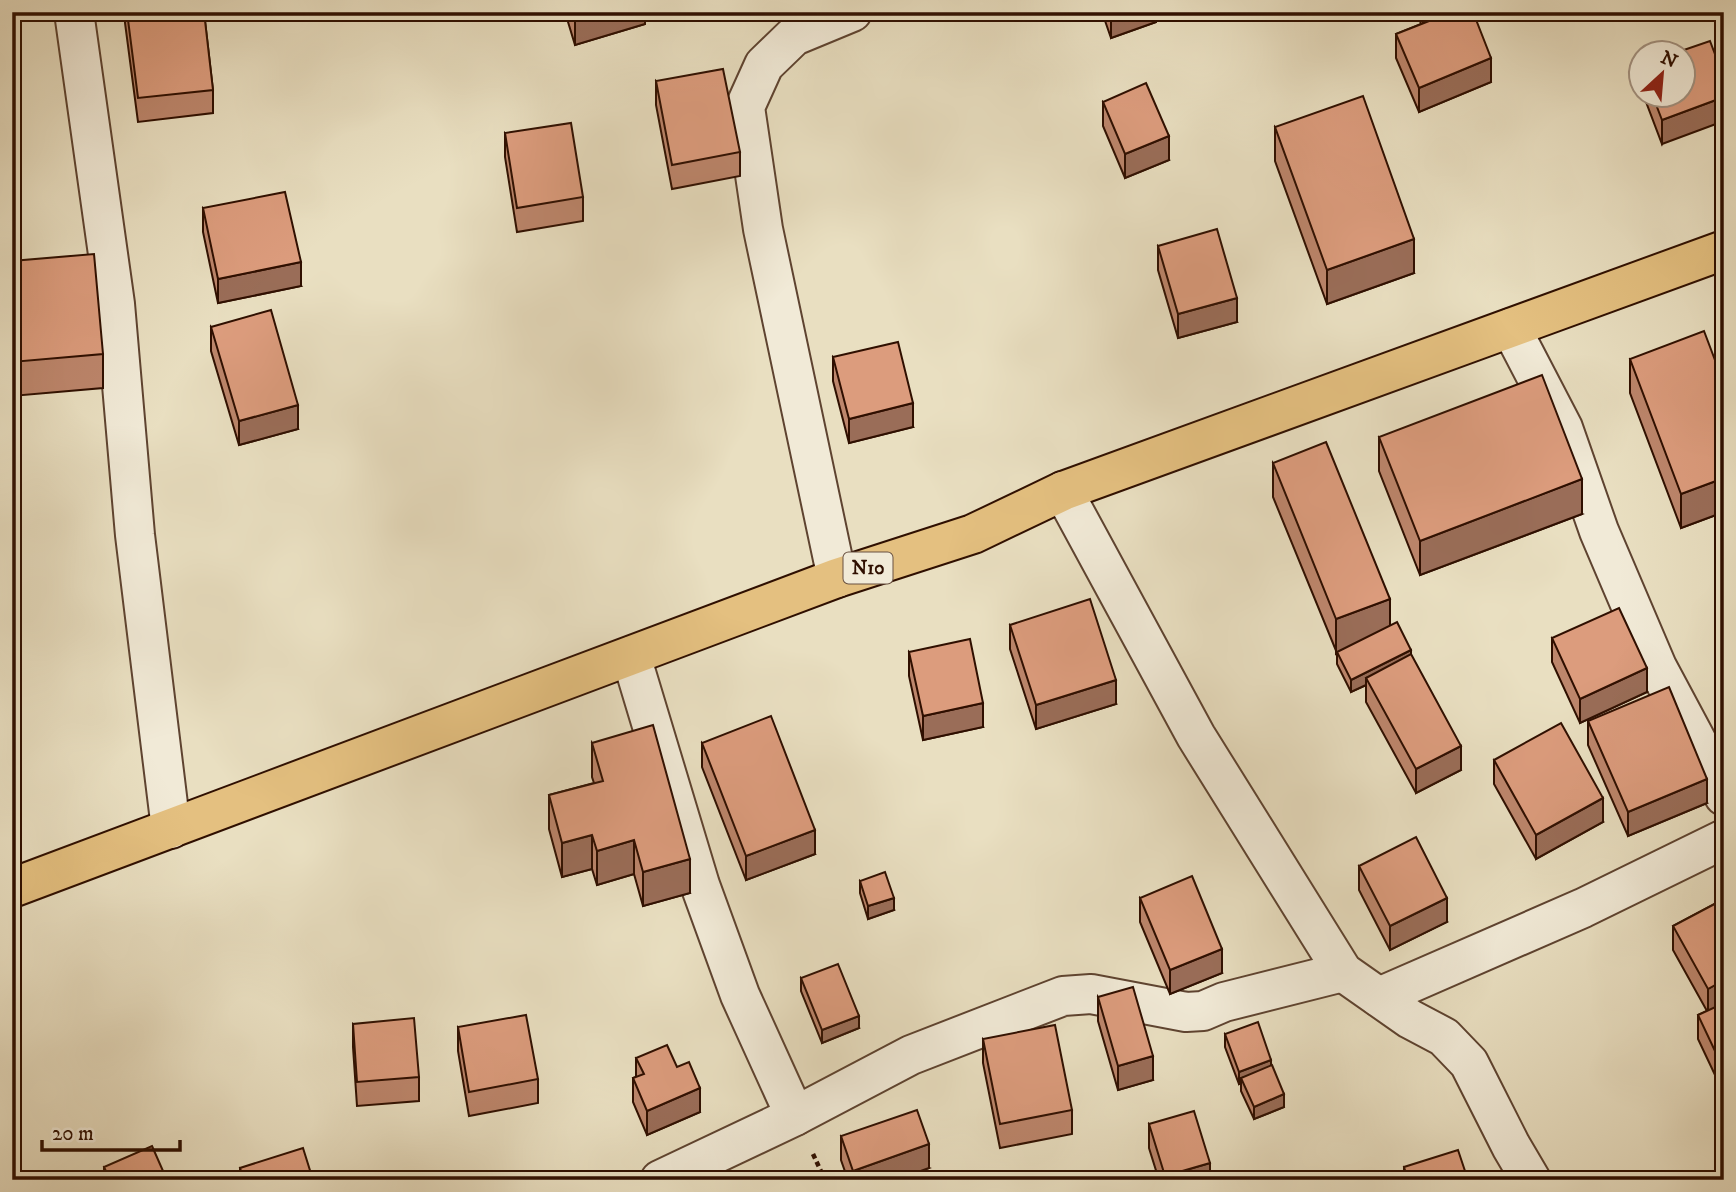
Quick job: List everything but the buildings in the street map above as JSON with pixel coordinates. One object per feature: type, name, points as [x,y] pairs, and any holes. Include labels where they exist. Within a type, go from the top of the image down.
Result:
[{"type":"main road","name":"N10","points":[[12,888],[837,578],[973,534],[1063,491],[1724,250]]},
{"type":"street","points":[[74,12],[115,304],[135,535],[172,829]]},
{"type":"street","points":[[837,578],[763,229],[745,107],[764,65],[794,36],[852,12]]},
{"type":"street","points":[[1511,328],[1563,428],[1599,531],[1657,667],[1724,796]]},
{"type":"street","points":[[1063,491],[1196,736],[1343,972],[1410,1019],[1444,1037],[1469,1063],[1531,1180]]},
{"type":"street","points":[[631,656],[700,885],[740,995],[794,1116]]},
{"type":"street","points":[[1379,997],[1583,908],[1724,839]]},
{"type":"street","points":[[660,1180],[794,1116],[911,1055],[1063,996],[1091,994],[1186,1012],[1203,1010],[1224,1002],[1343,972]]}]
